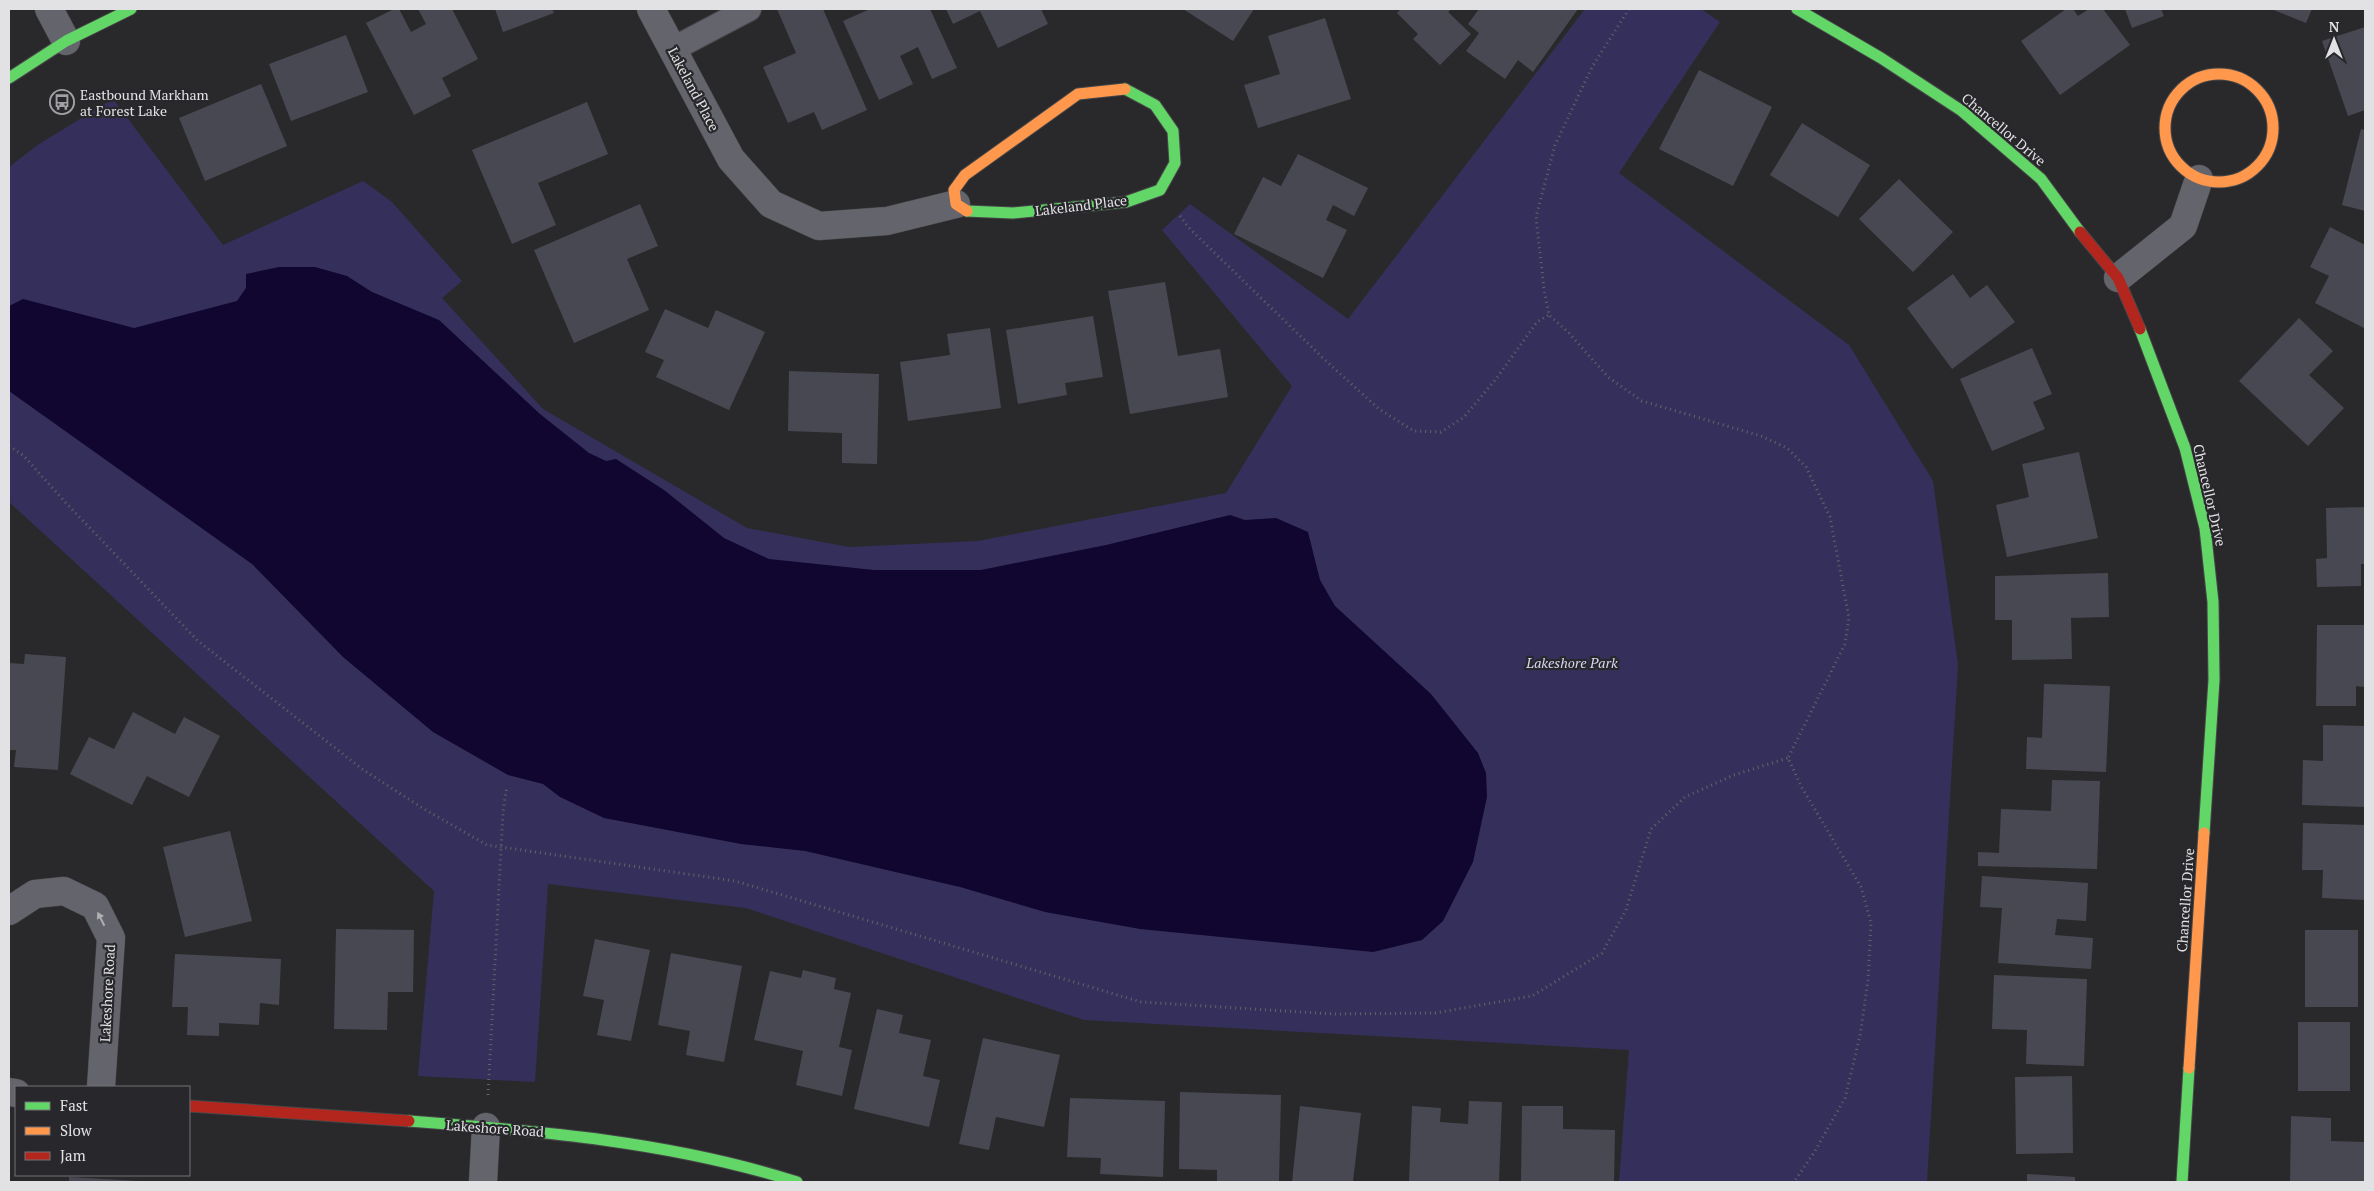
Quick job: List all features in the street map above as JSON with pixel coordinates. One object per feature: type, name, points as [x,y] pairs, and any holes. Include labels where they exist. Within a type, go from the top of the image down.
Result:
[{"type":"street","points":[[49,9],[66,41]]},
{"type":"street","points":[[9,78],[66,41],[130,9]]},
{"type":"street","name":"Lakeland Place","points":[[652,9],[731,159],[771,204],[819,226],[887,221],[956,204],[966,211],[1013,213],[1126,202],[1160,190]]},
{"type":"street","name":"Chancellor Drive","points":[[1797,9],[1881,58],[1962,111],[2041,179],[2084,238],[2118,278],[2152,357],[2185,448],[2205,528],[2213,602],[2214,680],[2182,1182]]},
{"type":"street","points":[[2212,74],[2231,74],[2250,82],[2264,95],[2272,112],[2273,141],[2262,162],[2248,175],[2230,181],[2211,182],[2199,179],[2183,169],[2171,154],[2165,137],[2165,118],[2170,103],[2182,88],[2193,79],[2212,74]]},
{"type":"street","points":[[956,204],[954,190],[965,175],[1078,94],[1125,89],[1155,105],[1173,131],[1175,163],[1160,190]]},
{"type":"street","points":[[2118,278],[2183,226],[2199,179]]},
{"type":"street","name":"Lakeshore Road","points":[[9,911],[35,894],[64,891],[95,906],[111,938],[101,1086]]},
{"type":"street","name":"Lakeshore Road","points":[[190,1106],[559,1133],[664,1148],[768,1172],[797,1182]]},
{"type":"street","points":[[484,1182],[486,1127]]},
{"type":"lane","points":[[672,49],[749,9]]},
{"type":"path","points":[[9,446],[23,456],[198,640],[362,769],[424,809],[487,845],[735,881],[1141,1002],[1333,1014],[1435,1013],[1532,996],[1602,953],[1626,910],[1652,829],[1685,797],[1734,775],[1788,758],[1845,644],[1849,618],[1830,516],[1806,467],[1786,448],[1761,436],[1642,401],[1608,377],[1569,333],[1549,315],[1544,289],[1536,217],[1555,145],[1592,67],[1628,9]]},
{"type":"path","points":[[1160,190],[1190,229],[1325,360],[1379,409],[1414,430],[1441,432],[1464,417],[1496,379],[1537,322],[1549,315]]},
{"type":"path","points":[[1788,758],[1801,786],[1861,887],[1871,923],[1868,980],[1860,1036],[1845,1098],[1794,1182]]},
{"type":"path","points":[[486,1127],[503,812],[507,786]]},
{"type":"green space","name":"Lakeshore Park","points":[[1585,9],[1701,9],[1720,22],[1619,173],[1849,345],[1933,481],[1958,665],[1927,1182],[1619,1182],[1629,1050],[1084,1020],[746,908],[548,884],[535,1082],[418,1076],[434,891],[9,502],[9,167],[39,144],[113,99],[223,245],[363,181],[392,202],[462,281],[442,298],[543,409],[747,528],[849,547],[978,541],[1226,493],[1292,386],[1162,230],[1190,204],[1348,319]]},
{"type":"shaded area","points":[[279,267],[315,267],[347,276],[372,292],[439,320],[540,414],[589,453],[606,461],[616,459],[664,490],[724,538],[769,559],[874,570],[981,570],[1106,545],[1230,515],[1245,520],[1276,518],[1308,532],[1320,580],[1335,606],[1431,694],[1478,753],[1486,773],[1487,797],[1473,862],[1443,921],[1422,940],[1373,952],[1140,929],[1045,912],[960,887],[805,851],[741,844],[604,818],[560,797],[543,784],[508,775],[433,732],[343,657],[252,564],[9,391],[9,306],[23,299],[134,328],[237,301],[246,288],[246,274]]},
{"type":"building","points":[[394,9],[399,9],[411,32],[426,24],[418,9],[452,9],[478,59],[442,78],[451,96],[414,115],[366,23]]},
{"type":"building","points":[[495,9],[552,9],[554,13],[503,32]]},
{"type":"building","points":[[777,9],[823,9],[867,110],[822,130],[814,112],[788,123],[763,67],[796,53]]},
{"type":"building","points":[[870,9],[930,9],[957,68],[932,79],[918,47],[900,56],[913,84],[879,100],[843,21]]},
{"type":"building","points":[[946,9],[1041,9],[1048,24],[998,48],[980,11],[953,24]]},
{"type":"building","points":[[1183,9],[1254,9],[1233,41]]},
{"type":"building","points":[[1401,9],[1452,9],[1448,12],[1471,34],[1440,65],[1413,39],[1418,34],[1397,13]]},
{"type":"building","points":[[1479,9],[1578,9],[1533,72],[1518,60],[1505,79],[1466,51],[1479,33],[1468,24]]},
{"type":"building","points":[[2066,9],[2073,9],[2078,16],[2089,9],[2103,9],[2130,45],[2060,95],[2021,41]]},
{"type":"building","points":[[2125,9],[2161,9],[2164,16],[2132,28]]},
{"type":"building","points":[[2271,9],[2312,9],[2306,23]]},
{"type":"building","points":[[1325,18],[1351,99],[1258,128],[1244,85],[1280,74],[1268,36]]},
{"type":"building","points":[[2365,27],[2365,110],[2348,116],[2322,41]]},
{"type":"building","points":[[346,35],[368,92],[291,121],[269,64]]},
{"type":"building","points":[[1699,70],[1772,107],[1733,186],[1659,149]]},
{"type":"building","points":[[261,84],[287,146],[205,181],[179,118]]},
{"type":"building","points":[[587,102],[608,154],[538,183],[556,225],[512,244],[472,150]]},
{"type":"building","points":[[1802,123],[1870,165],[1838,217],[1770,175]]},
{"type":"building","points":[[2361,129],[2365,130],[2365,211],[2342,205]]},
{"type":"building","points":[[1298,154],[1368,188],[1354,216],[1333,205],[1326,220],[1347,230],[1323,278],[1234,234],[1263,177],[1281,186]]},
{"type":"building","points":[[1899,179],[1953,232],[1913,272],[1859,219]]},
{"type":"building","points":[[640,204],[658,246],[627,259],[649,310],[574,343],[534,250]]},
{"type":"building","points":[[2330,227],[2365,245],[2364,328],[2315,303],[2329,276],[2310,267]]},
{"type":"building","points":[[1953,274],[1970,298],[1987,285],[2015,322],[1952,369],[1907,308]]},
{"type":"building","points":[[1165,282],[1178,356],[1220,349],[1228,397],[1130,414],[1108,291]]},
{"type":"building","points":[[665,309],[708,328],[716,310],[765,332],[729,410],[656,377],[664,360],[645,352]]},
{"type":"building","points":[[1093,316],[1103,377],[1065,383],[1067,395],[1018,404],[1006,330]]},
{"type":"building","points":[[2299,318],[2333,351],[2309,375],[2344,408],[2308,446],[2239,381]]},
{"type":"building","points":[[990,328],[1001,408],[908,421],[900,362],[950,355],[947,334]]},
{"type":"building","points":[[2032,348],[2052,394],[2033,402],[2045,429],[1992,451],[1960,379]]},
{"type":"building","points":[[789,371],[879,374],[877,464],[842,463],[842,433],[788,431]]},
{"type":"building","points":[[2079,452],[2098,538],[2007,557],[1996,505],[2029,497],[2022,464]]},
{"type":"building","points":[[2365,507],[2365,564],[2361,564],[2361,586],[2317,587],[2316,559],[2327,558],[2326,508]]},
{"type":"building","points":[[2108,573],[2109,617],[2071,618],[2072,659],[2012,660],[2012,620],[1995,620],[1995,576]]},
{"type":"building","points":[[2317,625],[2365,625],[2365,687],[2356,686],[2356,706],[2316,706]]},
{"type":"building","points":[[25,654],[66,657],[58,770],[14,767],[16,750],[9,750],[9,663],[24,664]]},
{"type":"building","points":[[2044,684],[2110,686],[2106,772],[2026,769],[2027,737],[2042,738]]},
{"type":"building","points":[[133,712],[175,734],[184,717],[220,736],[189,797],[147,776],[132,805],[70,774],[89,737],[114,749]]},
{"type":"building","points":[[2323,725],[2365,726],[2365,807],[2302,805],[2303,760],[2323,761]]},
{"type":"building","points":[[2052,780],[2100,781],[2097,869],[1978,866],[1978,852],[1999,853],[2001,809],[2051,811]]},
{"type":"building","points":[[2303,823],[2365,825],[2365,900],[2322,898],[2323,870],[2302,870]]},
{"type":"building","points":[[230,831],[252,921],[185,937],[163,847]]},
{"type":"building","points":[[1982,876],[2088,883],[2086,921],[2057,919],[2055,935],[2093,938],[2091,969],[1998,963],[2002,908],[1980,907]]},
{"type":"building","points":[[336,929],[414,930],[413,992],[388,992],[387,1030],[334,1029]]},
{"type":"building","points":[[2305,930],[2358,930],[2358,1007],[2305,1007]]},
{"type":"building","points":[[595,939],[650,950],[631,1041],[597,1035],[604,1000],[583,996]]},
{"type":"building","points":[[671,953],[742,966],[724,1062],[686,1055],[690,1031],[658,1025]]},
{"type":"building","points":[[175,954],[281,959],[279,1005],[260,1003],[259,1025],[219,1023],[219,1036],[187,1035],[188,1007],[172,1007]]},
{"type":"building","points":[[803,970],[836,978],[834,989],[851,993],[839,1047],[852,1050],[842,1096],[796,1085],[803,1051],[754,1040],[770,971],[801,978]]},
{"type":"building","points":[[1994,975],[2087,979],[2084,1066],[2026,1064],[2027,1030],[1992,1029]]},
{"type":"building","points":[[877,1009],[903,1015],[899,1033],[931,1040],[923,1076],[940,1080],[929,1127],[854,1109]]},
{"type":"building","points":[[2298,1022],[2350,1022],[2350,1091],[2298,1091]]},
{"type":"building","points":[[983,1038],[1060,1055],[1044,1127],[996,1117],[989,1150],[959,1144]]},
{"type":"building","points":[[2072,1076],[2073,1153],[2016,1154],[2015,1077]]},
{"type":"building","points":[[1180,1092],[1281,1095],[1279,1182],[1217,1182],[1217,1170],[1179,1169]]},
{"type":"building","points":[[1070,1098],[1165,1101],[1163,1177],[1100,1174],[1101,1158],[1067,1157]]},
{"type":"building","points":[[1469,1101],[1502,1102],[1499,1182],[1409,1182],[1412,1106],[1441,1108],[1440,1122],[1468,1124]]},
{"type":"building","points":[[1300,1106],[1361,1113],[1353,1182],[1292,1182]]},
{"type":"building","points":[[1522,1106],[1563,1106],[1563,1129],[1615,1130],[1614,1182],[1521,1182]]},
{"type":"building","points":[[2291,1116],[2331,1118],[2331,1141],[2365,1142],[2365,1182],[2290,1182]]},
{"type":"building","points":[[2027,1174],[2075,1177],[2075,1182],[2027,1182]]},
{"type":"building","points":[[69,1177],[138,1181],[138,1182],[69,1182]]},
{"type":"traffic: fast","points":[[9,78],[66,41],[131,9]]},
{"type":"traffic: fast","points":[[1797,9],[1881,58],[1962,111],[2041,179],[2080,232]]},
{"type":"traffic: fast","points":[[967,211],[1013,213],[1126,202],[1160,190],[1175,163],[1173,131],[1155,105],[1125,89]]},
{"type":"traffic: fast","points":[[2140,329],[2185,448],[2205,528],[2213,602],[2214,680],[2204,833]]},
{"type":"traffic: fast","points":[[2182,1182],[2189,1068]]},
{"type":"traffic: fast","points":[[409,1121],[605,1140],[702,1157],[750,1168],[797,1182]]},
{"type":"traffic: slow","points":[[2219,74],[2240,78],[2257,90],[2269,107],[2273,128],[2269,149],[2257,166],[2240,178],[2219,182],[2198,178],[2181,166],[2169,149],[2165,128],[2169,107],[2181,90],[2198,78],[2219,74]]},
{"type":"traffic: slow","points":[[967,211],[956,204],[954,190],[965,175],[1078,94],[1125,89]]},
{"type":"traffic: slow","points":[[2189,1068],[2204,833]]},
{"type":"traffic: jam","points":[[2080,232],[2118,278],[2140,329]]},
{"type":"traffic: jam","points":[[190,1106],[409,1121]]},
{"type":"place","name":"Eastbound Markham at Forest Lake","points":[[62,102]]}]
